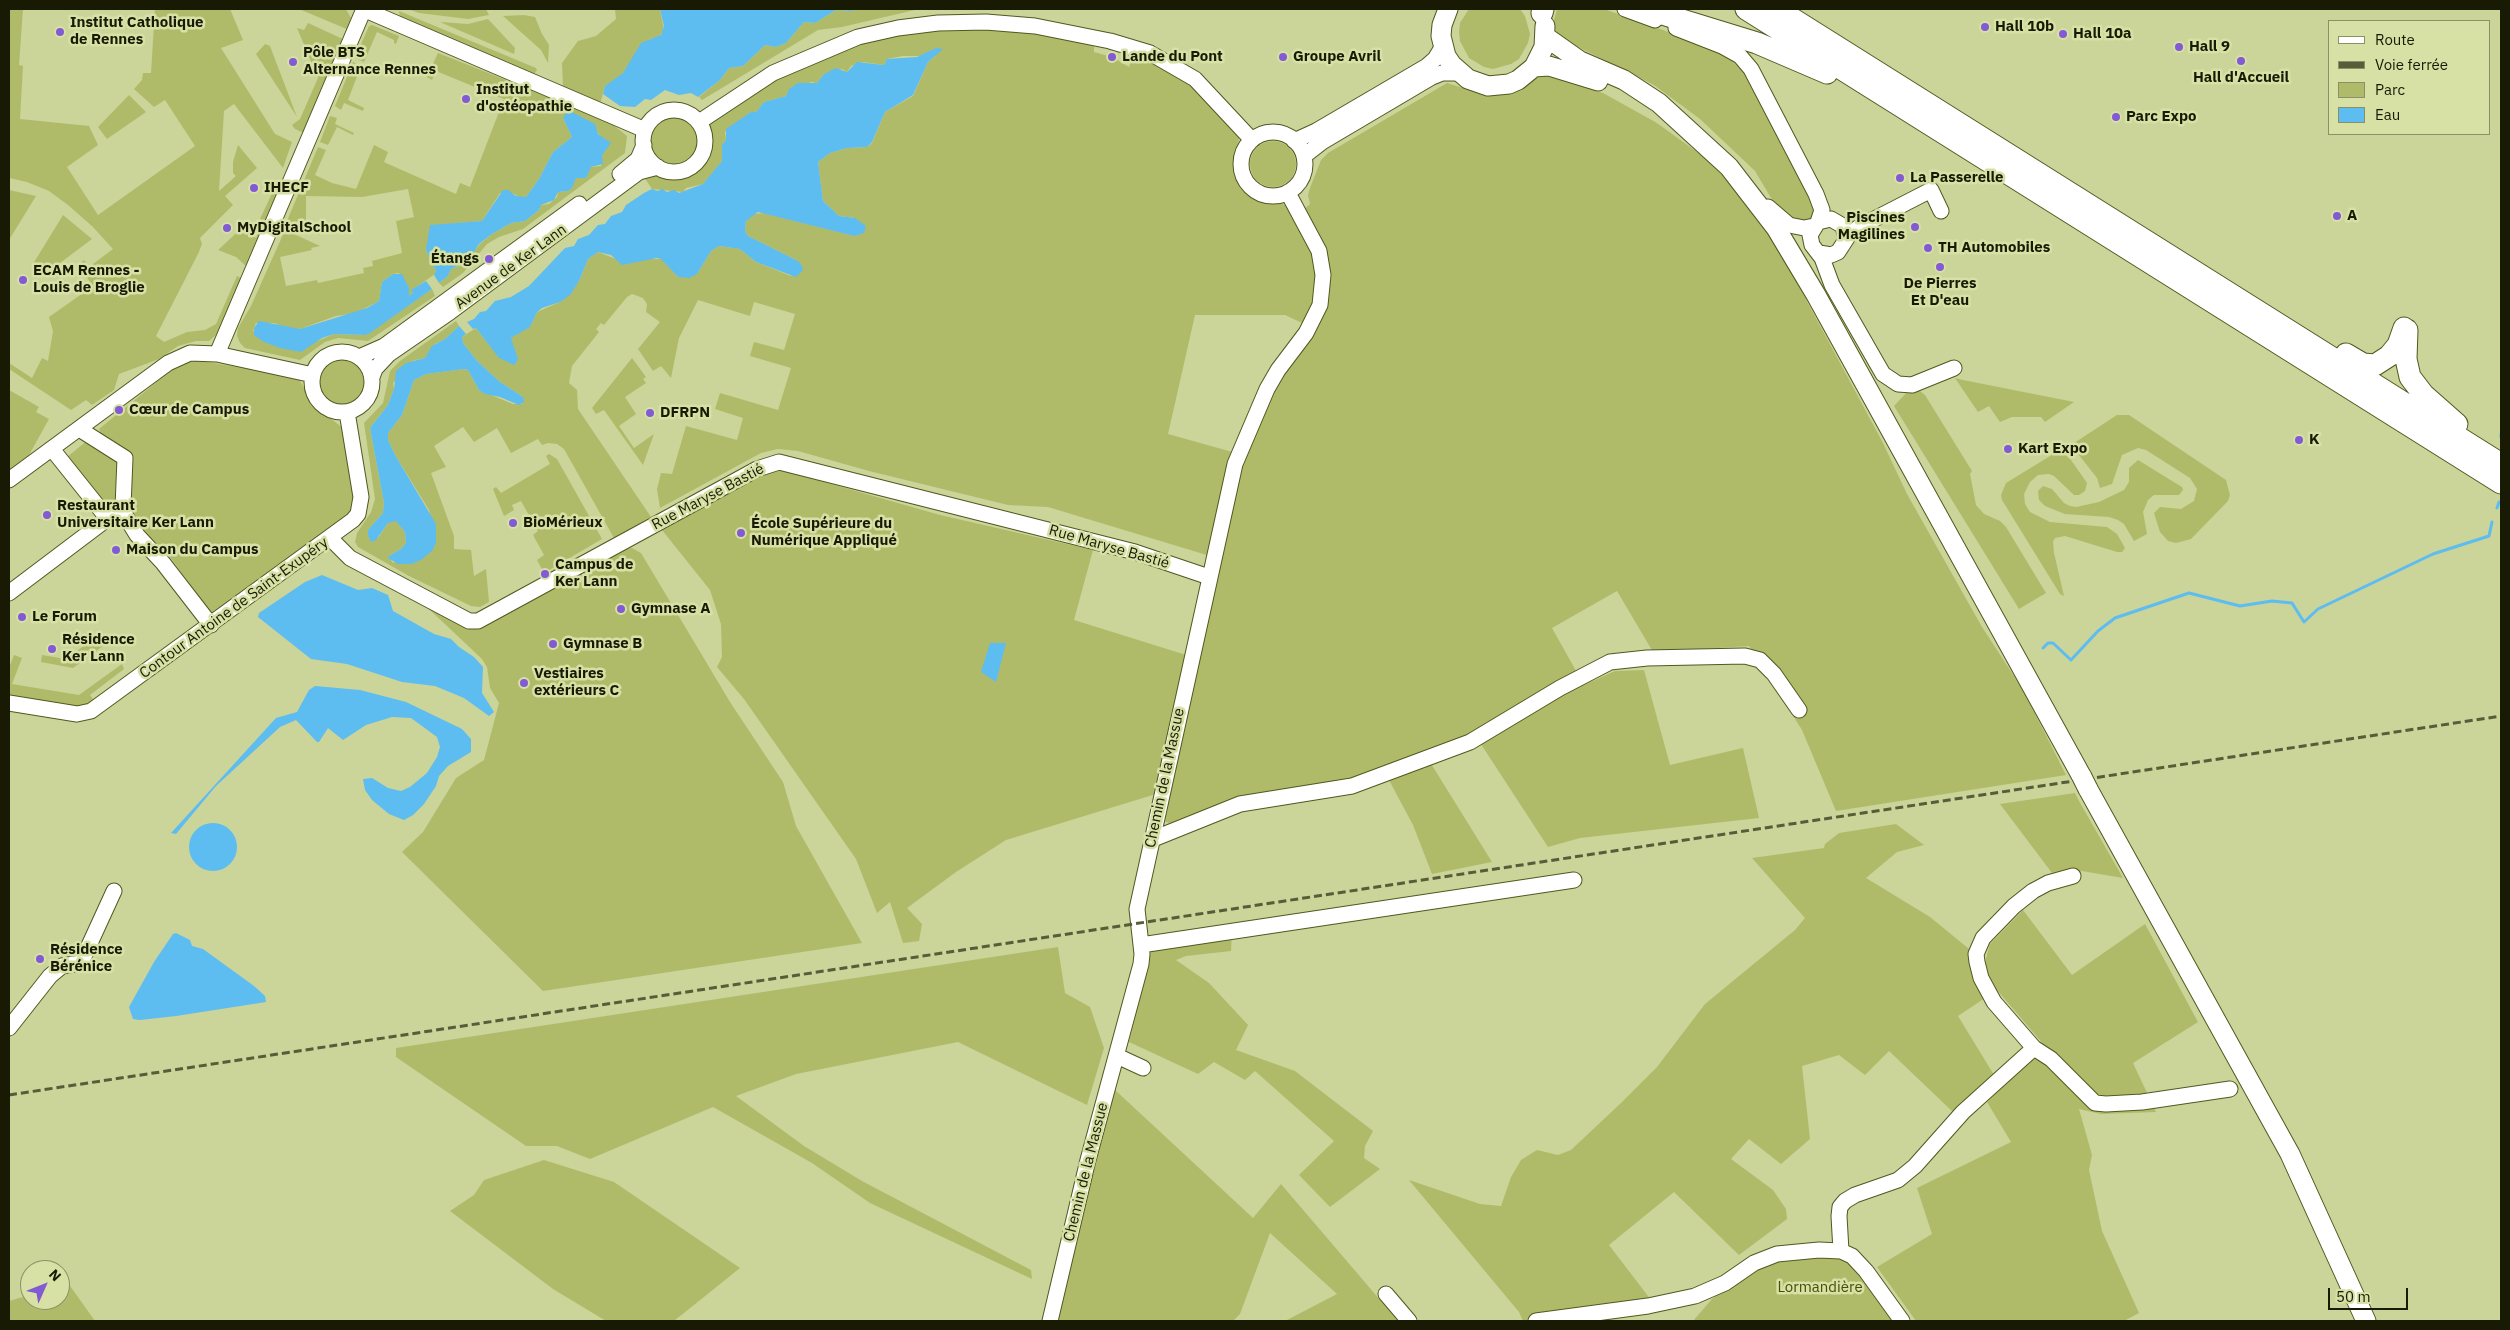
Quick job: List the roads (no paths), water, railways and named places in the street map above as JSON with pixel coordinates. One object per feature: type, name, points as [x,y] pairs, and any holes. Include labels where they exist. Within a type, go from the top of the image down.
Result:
[{"type":"highway","points":[[1646,9],[1757,43],[1822,70],[2363,364],[2375,365],[2423,394],[2458,424],[2501,453]]},
{"type":"highway","points":[[1746,9],[2501,464]]},
{"type":"highway","points":[[1777,9],[2501,483]]},
{"type":"highway","points":[[1802,9],[2096,219]]},
{"type":"highway","points":[[2375,365],[2389,356],[2398,345],[2405,328],[2407,372],[2423,394]]},
{"type":"main road","points":[[1448,9],[1442,25],[1443,46],[1452,65],[1459,73],[1477,83],[1498,86],[1518,80],[1534,67],[1541,65],[1567,70],[1601,82],[1674,118]]},
{"type":"main road","points":[[1534,67],[1544,47],[1546,37],[1542,10]]},
{"type":"main road","points":[[1546,37],[1580,61],[1641,91],[1659,103],[1729,167],[1757,202],[1795,258],[2290,1154],[2366,1321]]},
{"type":"street","points":[[216,354],[363,9],[645,138]]},
{"type":"street","points":[[1626,9],[1722,46],[1746,62],[1764,92],[1816,194],[1822,210],[1810,240],[1819,253],[1832,285],[1876,365],[1890,380],[1898,384],[1912,385],[1954,368]]},
{"type":"street","points":[[699,122],[774,73],[858,37],[898,28],[998,16],[1035,26],[1081,34],[1150,53],[1195,79],[1252,140]]},
{"type":"street","points":[[1294,141],[1316,131],[1427,66],[1443,46]]},
{"type":"street","points":[[1304,156],[1322,142],[1432,77],[1451,71],[1459,73]]},
{"type":"street","points":[[670,110],[686,112],[699,122],[705,142],[697,161],[679,171],[658,167],[649,158],[645,138],[655,117],[670,110]]},
{"type":"street","points":[[1270,132],[1283,134],[1294,141],[1304,156],[1301,180],[1288,193],[1267,196],[1253,190],[1244,179],[1241,158],[1252,140],[1270,132]]},
{"type":"street","name":"Avenue de Ker Lann","points":[[359,357],[384,346],[625,171],[638,159],[645,138]]},
{"type":"street","name":"Avenue de Ker Lann","points":[[372,377],[375,369],[389,354],[458,306],[639,172],[658,167]]},
{"type":"street","points":[[1844,233],[1931,190],[1942,211]]},
{"type":"street","name":"Chemin de la Massue","points":[[1050,1321],[1088,1160],[1141,964],[1137,909],[1235,464],[1251,422],[1274,376],[1306,333],[1320,305],[1323,276],[1319,251],[1288,193]]},
{"type":"street","points":[[1757,202],[1769,208],[1789,225],[1804,228],[1831,219],[1844,233]]},
{"type":"street","points":[[1819,253],[1835,254],[1841,250],[1844,233]]},
{"type":"street","points":[[1828,274],[1835,254]]},
{"type":"street","points":[[346,352],[359,357],[368,365],[372,377],[372,389],[367,400],[358,408],[346,412],[332,410],[320,402],[313,390],[313,375],[320,362],[331,354],[346,352]]},
{"type":"street","points":[[9,480],[168,363],[190,353],[216,354],[313,375]]},
{"type":"street","name":"Contour Antoine de Saint-Exupéry","points":[[9,703],[84,714],[127,686],[353,520],[360,505],[361,497],[346,412]]},
{"type":"street","points":[[84,432],[124,458],[123,507],[126,517],[137,535],[163,562],[211,625]]},
{"type":"street","points":[[52,449],[108,519]]},
{"type":"street","name":"Rue Maryse Bastié","points":[[330,538],[350,558],[469,621],[478,621],[757,469],[779,462],[1135,552],[1209,577]]},
{"type":"street","points":[[9,593],[123,507]]},
{"type":"street","points":[[1153,839],[1240,804],[1352,786],[1470,742],[1560,688],[1610,662],[1647,658],[1745,656],[1760,660],[1774,674],[1799,710]]},
{"type":"street","points":[[2074,876],[2048,883],[2025,897],[1988,933],[1976,954],[1981,978],[1994,1002],[2034,1048],[2050,1059],[2090,1100],[2100,1104],[2142,1102],[2230,1089]]},
{"type":"street","points":[[1141,945],[1574,880]]},
{"type":"street","points":[[9,1028],[50,976],[62,966],[81,963],[114,891]]},
{"type":"street","points":[[1841,1251],[1839,1216],[1840,1207],[1845,1201],[1855,1195],[1898,1180],[1915,1166],[1963,1112],[2034,1048]]},
{"type":"street","points":[[1117,1056],[1143,1068]]},
{"type":"street","points":[[1536,1321],[1648,1306],[1695,1296],[1725,1283],[1754,1263],[1776,1254],[1798,1250],[1841,1251],[1852,1256],[1866,1271],[1902,1321]]},
{"type":"street","points":[[1386,1294],[1409,1321]]},
{"type":"water","points":[[660,9],[857,9],[852,11],[836,10],[815,23],[804,22],[786,43],[776,47],[765,45],[743,66],[729,68],[720,80],[698,97],[691,93],[679,95],[665,90],[651,100],[645,99],[635,107],[620,106],[603,94],[605,86],[623,73],[641,43],[661,35],[664,26]]},
{"type":"water","points":[[936,48],[943,49],[928,62],[913,95],[885,112],[872,142],[867,147],[847,148],[830,153],[818,162],[823,201],[839,216],[855,218],[866,226],[864,233],[854,236],[758,212],[746,221],[745,231],[748,236],[798,261],[803,270],[796,277],[756,262],[740,249],[719,246],[711,251],[697,274],[689,278],[678,277],[661,259],[657,258],[622,265],[611,255],[598,252],[588,259],[579,281],[570,295],[560,302],[542,308],[537,312],[530,327],[511,338],[518,360],[514,365],[499,358],[476,328],[473,329],[467,322],[474,319],[480,312],[486,311],[495,301],[511,297],[529,286],[565,248],[574,246],[578,239],[589,235],[598,225],[605,224],[611,216],[622,212],[626,205],[644,193],[652,189],[658,191],[662,189],[667,192],[674,190],[679,193],[703,184],[722,161],[722,145],[726,140],[726,129],[751,112],[756,112],[764,102],[786,96],[789,89],[798,83],[817,83],[824,74],[836,68],[847,72],[857,62],[884,65],[887,59],[917,57]]},
{"type":"water","points":[[568,110],[595,124],[598,134],[611,143],[602,155],[603,164],[591,167],[586,178],[576,178],[572,188],[568,191],[558,192],[554,200],[541,205],[539,210],[525,221],[511,223],[492,234],[479,244],[467,262],[451,269],[448,276],[439,283],[434,275],[436,271],[426,250],[430,225],[482,221],[503,190],[508,190],[516,196],[526,197],[539,179],[553,152],[572,137],[563,118]]},
{"type":"water","points":[[393,274],[402,274],[409,288],[409,296],[413,293],[411,290],[426,281],[432,289],[370,333],[365,335],[334,334],[322,338],[301,352],[280,348],[264,342],[254,335],[254,328],[259,321],[300,329],[367,308],[379,301],[382,282]]},
{"type":"water","points":[[459,326],[466,334],[462,337],[463,343],[477,361],[500,382],[523,397],[524,402],[519,405],[500,397],[485,394],[479,390],[468,370],[464,369],[426,374],[414,380],[402,415],[388,433],[388,440],[436,524],[436,543],[432,551],[421,560],[411,564],[398,564],[388,558],[406,543],[405,532],[396,521],[388,523],[376,540],[371,542],[368,535],[368,530],[383,513],[384,503],[370,428],[388,405],[394,389],[396,371],[406,363],[425,358],[432,346],[445,339]]},
{"type":"water","points":[[322,575],[358,590],[372,588],[388,595],[393,611],[434,634],[451,639],[474,657],[483,667],[482,693],[494,712],[489,716],[464,698],[435,686],[402,682],[347,664],[311,659],[258,617],[259,613],[305,582]]},
{"type":"water","points":[[990,643],[1006,643],[996,682],[981,672]]},
{"type":"water","points":[[315,686],[360,690],[406,702],[462,729],[471,739],[471,752],[448,766],[439,776],[436,786],[424,804],[413,815],[404,820],[389,814],[372,800],[365,790],[363,779],[372,778],[388,788],[401,791],[410,787],[427,773],[437,757],[440,747],[437,737],[411,718],[392,717],[366,725],[343,740],[328,728],[319,742],[317,742],[296,720],[280,727],[216,786],[176,834],[171,833],[276,718],[297,712],[309,690]]},
{"type":"water","points":[[213,823],[222,825],[230,830],[235,838],[237,847],[235,856],[230,864],[222,869],[213,871],[204,869],[196,864],[191,856],[189,847],[191,838],[196,830],[204,825]]},
{"type":"water","points":[[176,933],[190,940],[192,946],[203,949],[254,986],[265,996],[266,1002],[176,1016],[133,1019],[129,1007],[154,962],[173,934]]},
{"type":"waterway","points":[[2497,508],[2499,502]]},
{"type":"waterway","points":[[2043,648],[2048,643],[2053,643],[2071,660],[2098,631],[2115,618],[2189,593],[2240,606],[2272,601],[2292,603],[2304,622],[2318,609],[2433,554],[2489,536],[2492,522]]},
{"type":"railway","points":[[9,1095],[2501,716]]},
{"type":"place","name":"Hall 10b","points":[[1985,27]]},
{"type":"place","name":"Institut Catholique de Rennes","points":[[60,32]]},
{"type":"place","name":"Hall 10a","points":[[2063,34]]},
{"type":"place","name":"Hall 9","points":[[2179,47]]},
{"type":"place","name":"Lande du Pont","points":[[1112,57]]},
{"type":"place","name":"Groupe Avril","points":[[1283,57]]},
{"type":"place","name":"Hall d'Accueil","points":[[2241,61]]},
{"type":"place","name":"Pôle BTS Alternance Rennes","points":[[293,62]]},
{"type":"place","name":"Institut d'ostéopathie","points":[[466,99]]},
{"type":"place","name":"Parc Expo","points":[[2116,117]]},
{"type":"place","name":"La Passerelle","points":[[1900,178]]},
{"type":"place","name":"IHECF","points":[[254,188]]},
{"type":"place","name":"A","points":[[2337,216]]},
{"type":"place","name":"Piscines Magilines","points":[[1915,227]]},
{"type":"place","name":"MyDigitalSchool","points":[[227,228]]},
{"type":"place","name":"TH Automobiles","points":[[1928,248]]},
{"type":"place","name":"Étangs","points":[[489,259]]},
{"type":"place","name":"De Pierres Et D'eau","points":[[1940,267]]},
{"type":"place","name":"ECAM Rennes - Louis de Broglie","points":[[23,280]]},
{"type":"place","name":"Cœur de Campus","points":[[119,410]]},
{"type":"place","name":"DFRPN","points":[[650,413]]},
{"type":"place","name":"K","points":[[2299,440]]},
{"type":"place","name":"Kart Expo","points":[[2008,449]]},
{"type":"place","name":"Restaurant Universitaire Ker Lann","points":[[47,515]]},
{"type":"place","name":"BioMérieux","points":[[513,523]]},
{"type":"place","name":"École Supérieure du Numérique Appliqué","points":[[741,533]]},
{"type":"place","name":"Maison du Campus","points":[[116,550]]},
{"type":"place","name":"Campus de Ker Lann","points":[[545,574]]},
{"type":"place","name":"Gymnase A","points":[[621,609]]},
{"type":"place","name":"Le Forum","points":[[22,617]]},
{"type":"place","name":"Gymnase B","points":[[553,644]]},
{"type":"place","name":"Résidence Ker Lann","points":[[52,649]]},
{"type":"place","name":"Vestiaires extérieurs C","points":[[524,683]]},
{"type":"place","name":"Résidence Bérénice","points":[[40,959]]},
{"type":"park label","name":"Lormandière","points":[[1820,1288]]}]
